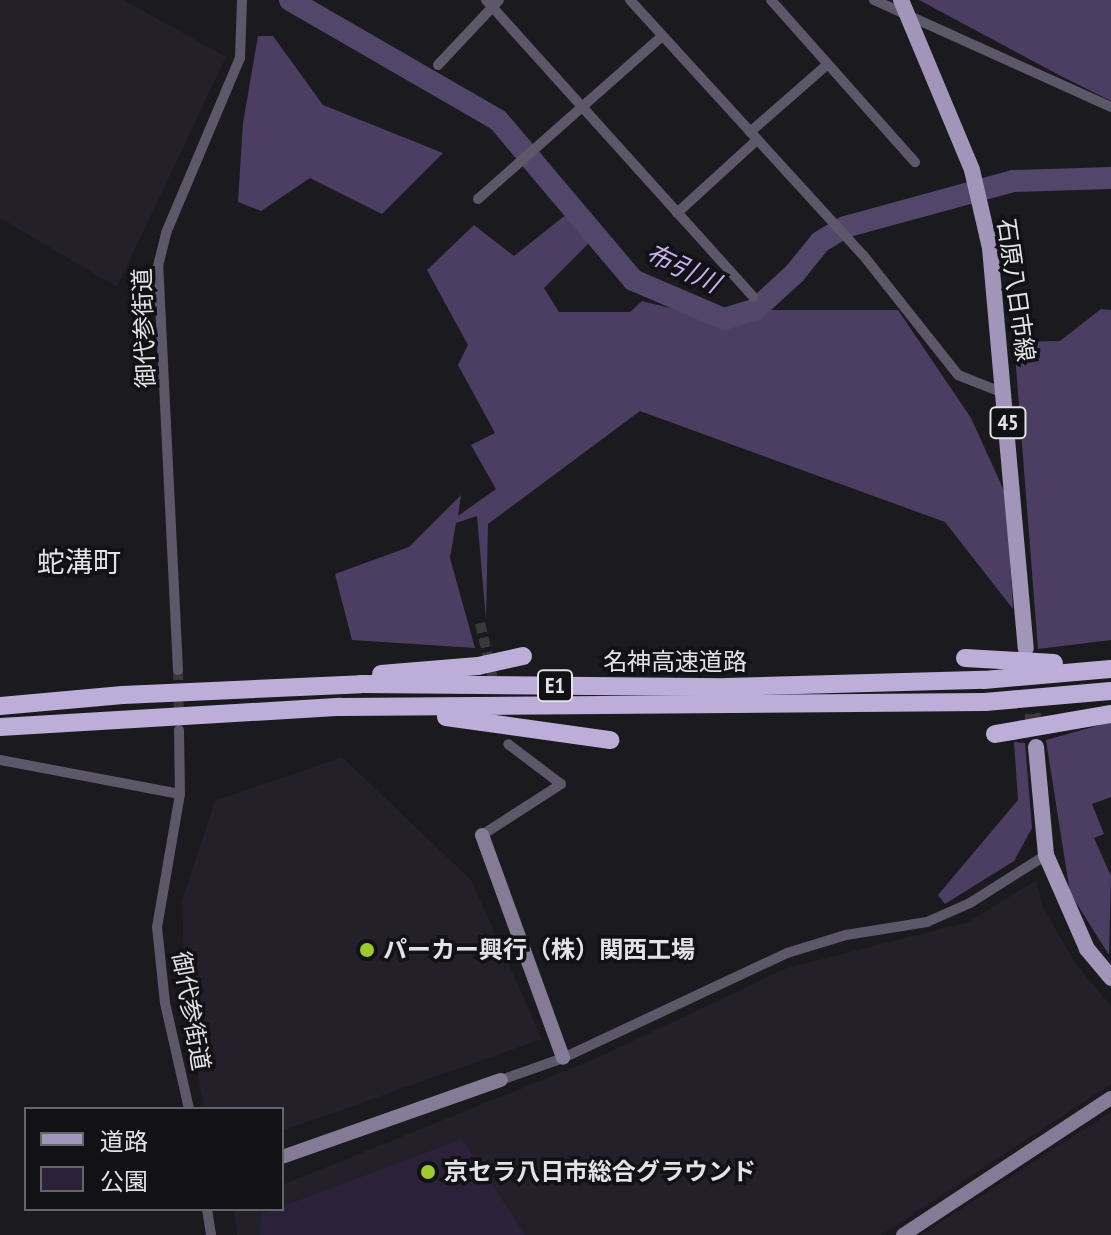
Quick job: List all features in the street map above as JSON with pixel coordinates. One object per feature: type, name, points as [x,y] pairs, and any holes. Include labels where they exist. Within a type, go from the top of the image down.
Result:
[{"type":"highway","points":[[203,690],[478,666],[523,656]]},
{"type":"highway","points":[[965,658],[1068,662],[1104,670]]},
{"type":"highway","name":"名神高速道路","points":[[0,706],[203,690],[361,684],[727,687],[984,680],[1104,670]]},
{"type":"highway","name":"名神高速道路","points":[[0,727],[340,707],[937,703],[1111,691]]},
{"type":"highway","points":[[340,707],[610,740]]},
{"type":"highway","points":[[995,734],[1111,714]]},
{"type":"main road","name":"石原八日市線","points":[[904,8],[944,94],[977,192],[993,267],[1026,648]]},
{"type":"main road","points":[[1036,747],[1046,855],[1087,949],[1111,978]]},
{"type":"street","name":"御代参街道","points":[[178,670],[158,266],[166,233],[240,58],[242,0]]},
{"type":"street","points":[[630,0],[845,236],[958,375],[1006,394]]},
{"type":"street","points":[[771,0],[915,162]]},
{"type":"street","points":[[874,0],[904,8],[1111,107]]},
{"type":"street","points":[[438,65],[492,2],[582,110],[753,297]]},
{"type":"street","points":[[478,199],[662,36]]},
{"type":"street","points":[[677,213],[828,64]]},
{"type":"street","name":"御代参街道","points":[[179,730],[180,794],[157,927],[165,1003],[189,1107]]},
{"type":"street","points":[[508,744],[561,784],[482,835],[563,1058]]},
{"type":"street","points":[[0,760],[180,794]]},
{"type":"street","points":[[284,1156],[563,1058],[787,953],[846,935],[927,922],[970,903],[1046,855]]},
{"type":"street","points":[[903,1235],[1111,1098]]},
{"type":"street","points":[[207,1211],[211,1235]]},
{"type":"shaded area","points":[[0,0],[124,0],[226,57],[117,287],[0,218]]},
{"type":"shaded area","points":[[919,0],[1111,0],[1111,101],[1061,76]]},
{"type":"shaded area","points":[[258,36],[273,36],[323,105],[443,153],[382,214],[310,178],[261,211],[238,202],[243,123]]},
{"type":"shaded area","points":[[568,213],[591,241],[544,288],[559,312],[630,312],[642,301],[738,325],[770,310],[898,310],[971,418],[1006,495],[1013,609],[945,522],[640,411],[488,524],[486,620],[477,516],[456,523],[450,558],[475,648],[352,640],[335,574],[409,547],[461,495],[458,516],[496,489],[471,445],[495,433],[458,365],[468,345],[427,270],[474,225],[514,256]]},
{"type":"shaded area","points":[[1101,309],[1111,310],[1111,640],[1038,649],[1014,342],[1060,341]]},
{"type":"shaded area","points":[[1111,722],[1111,797],[1092,804],[1104,834],[1094,838],[1111,876],[1109,955],[1070,893],[1046,740]]},
{"type":"shaded area","points":[[1014,742],[1025,743],[1032,828],[1014,861],[945,904],[938,895],[1018,800]]},
{"type":"shaded area","points":[[342,757],[471,880],[542,1039],[284,1130],[284,1107],[204,1107],[185,999],[182,901],[215,801]]},
{"type":"shaded area","points":[[1036,880],[1043,907],[1075,963],[1111,1006],[1111,1084],[881,1235],[237,1235],[234,1211],[284,1211],[284,1184],[597,1058],[787,968],[969,922]]},
{"type":"shaded area","points":[[1111,1112],[1111,1235],[921,1235]]},
{"type":"green space","name":"京セラ八日市総合グラウンド","points":[[462,1139],[525,1235],[260,1235],[262,1214],[284,1211],[284,1206]]},
{"type":"waterway","name":"布引川","points":[[290,0],[498,120],[633,280],[724,319],[756,309],[795,273],[820,242],[845,227],[1013,181],[1111,178]]},
{"type":"tunnel","points":[[480,623],[495,687]]},
{"type":"tunnel","points":[[1028,666],[1035,738]]},
{"type":"tunnel","points":[[178,670],[179,720]]},
{"type":"place","name":"パーカー興行（株）関西工場","points":[[367,950]]},
{"type":"place","name":"京セラ八日市総合グラウンド","points":[[428,1172]]},
{"type":"district","name":"蛇溝町","points":[[79,562]]}]
